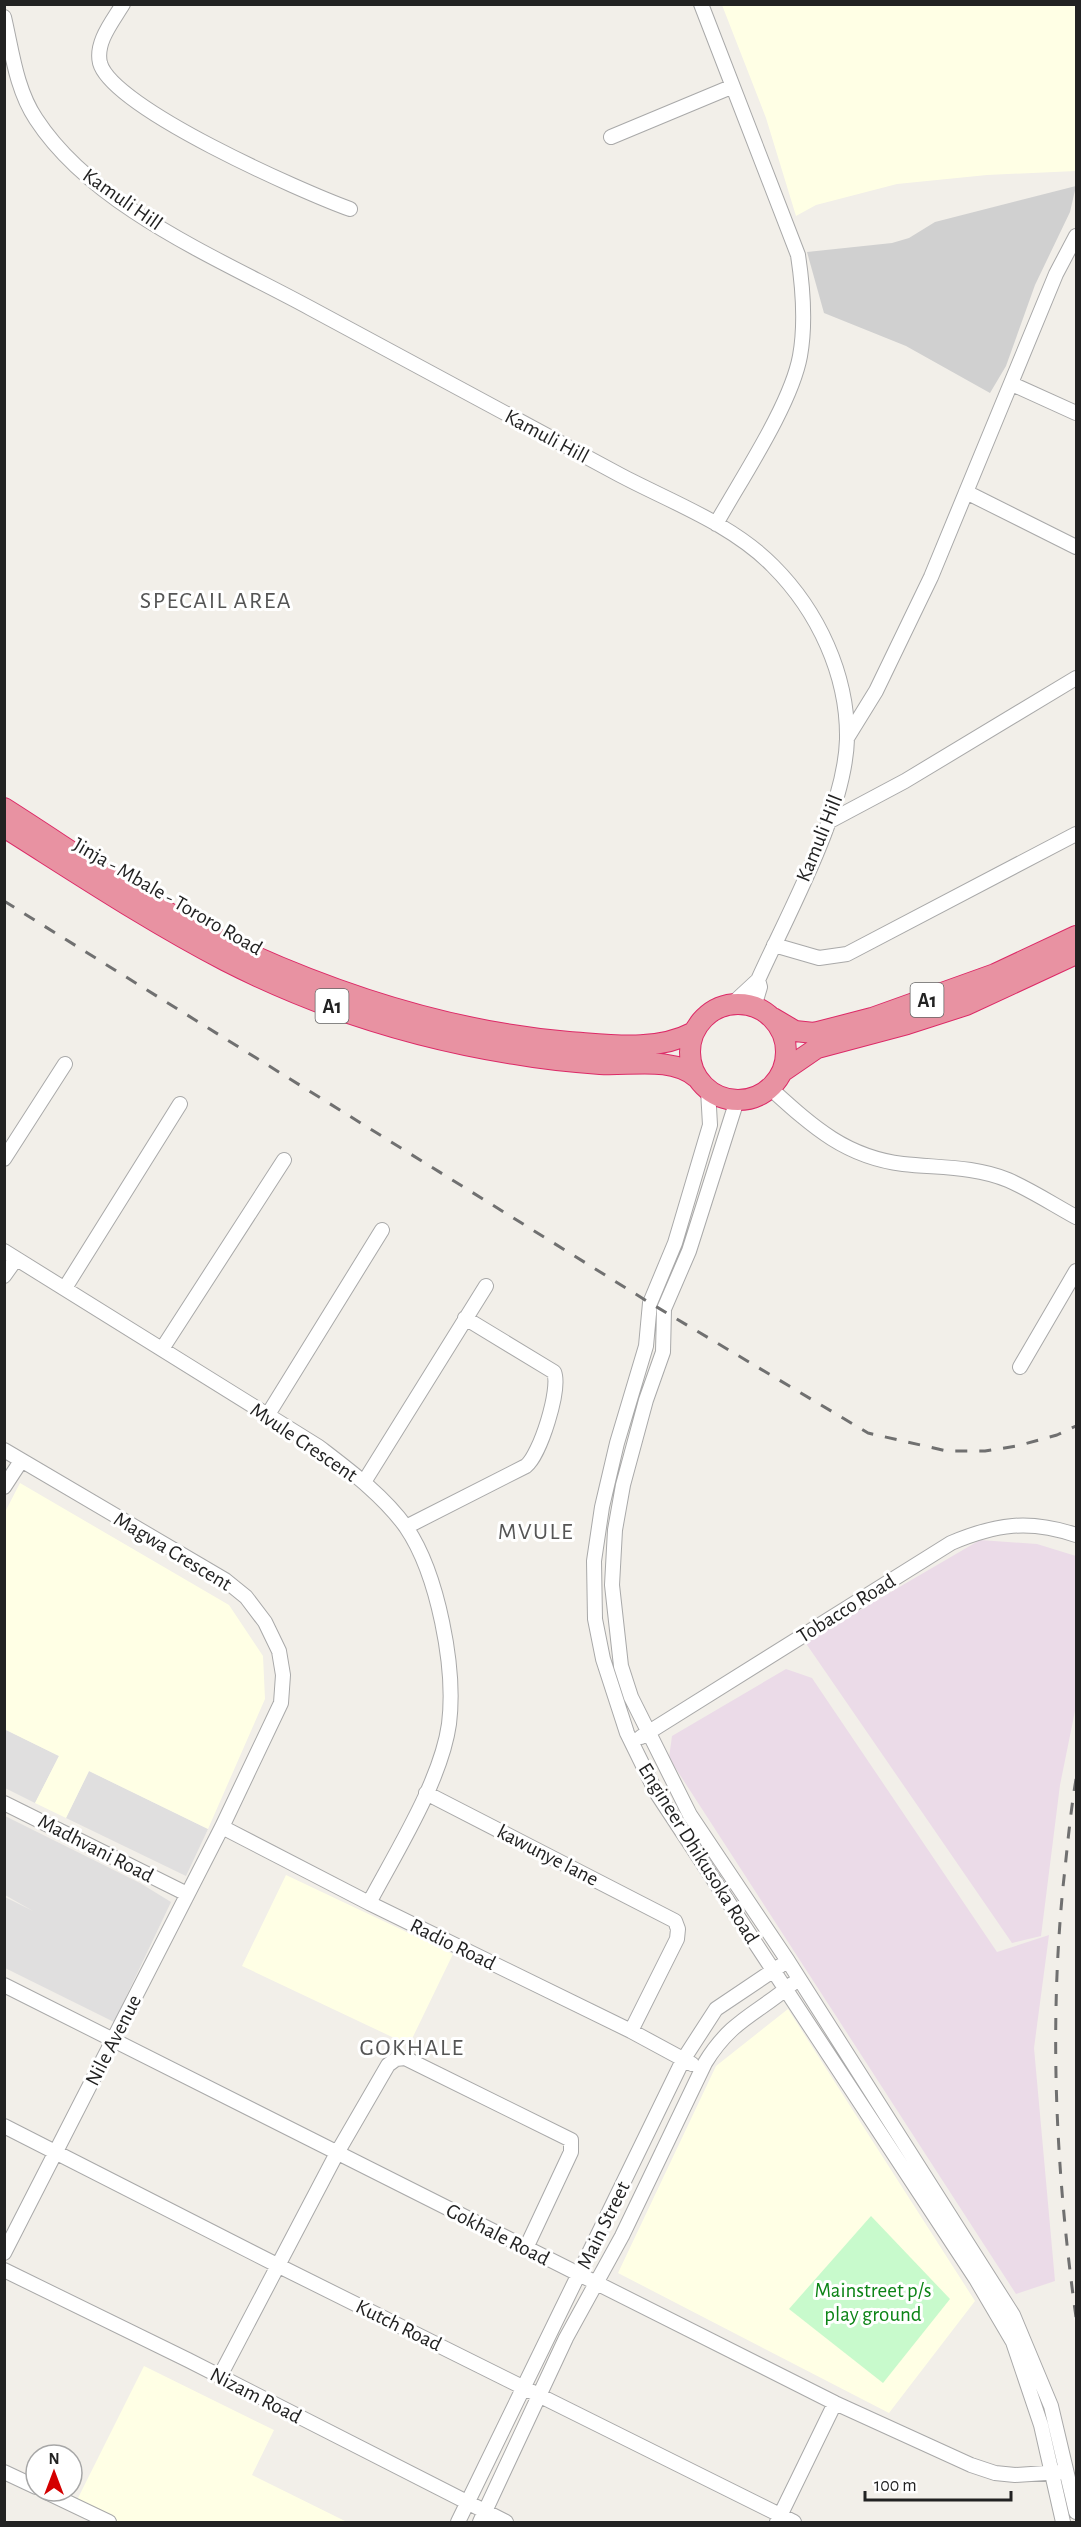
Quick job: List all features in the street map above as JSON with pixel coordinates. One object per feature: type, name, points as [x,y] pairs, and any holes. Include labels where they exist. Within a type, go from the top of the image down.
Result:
[{"type":"highway","name":"Jinja - Mbale - Tororo Road","points":[[4,808],[146,897],[230,945],[355,996],[406,1013],[467,1028],[509,1035],[599,1044],[661,1045],[694,1032]]},
{"type":"highway","name":"Jinja - Mbale - Tororo Road","points":[[4,827],[142,914],[227,961],[350,1014],[469,1047],[533,1058],[601,1064],[666,1064],[687,1069],[702,1083]]},
{"type":"highway","name":"A1","points":[[694,1032],[703,1019],[716,1009],[731,1005],[754,1007],[795,1031],[814,1033],[872,1018],[995,975],[1077,936]]},
{"type":"highway","name":"A1","points":[[770,1088],[782,1072],[817,1048],[907,1024],[966,1005],[1077,954]]},
{"type":"highway","points":[[773,1018],[784,1038],[786,1050],[782,1072]]},
{"type":"highway","points":[[694,1032],[690,1054],[702,1083]]},
{"type":"highway","name":"A1","points":[[702,1083],[722,1097],[737,1100]]},
{"type":"highway","points":[[737,1100],[760,1095],[770,1088]]},
{"type":"street","points":[[123,4],[102,41],[100,62],[108,76],[152,113],[232,155],[325,200],[350,209]]},
{"type":"street","points":[[701,4],[731,87],[763,161],[798,255],[803,319],[800,356],[791,385],[716,524]]},
{"type":"street","name":"Kamuli Hill","points":[[4,17],[18,78],[35,118],[78,167],[139,214],[453,386],[716,524],[771,564],[797,592],[817,623],[838,676],[847,738],[844,769],[828,822],[758,980],[731,1005]]},
{"type":"street","points":[[611,137],[731,87]]},
{"type":"street","points":[[847,738],[876,691],[931,577],[1056,274],[1077,236]]},
{"type":"street","points":[[1012,384],[1077,413]]},
{"type":"street","points":[[966,492],[1077,547]]},
{"type":"street","points":[[828,822],[905,782],[1077,678]]},
{"type":"street","points":[[774,945],[819,958],[847,954],[1077,834]]},
{"type":"street","name":"Kamuli Hill","points":[[754,1007],[760,987],[758,980]]},
{"type":"street","points":[[4,1159],[65,1064]]},
{"type":"street","name":"Engineer Dhikusoka Road","points":[[702,1083],[710,1125],[675,1243],[650,1303],[646,1346],[617,1443],[597,1532],[594,1579],[595,1619],[614,1698],[632,1743],[656,1792],[996,2310],[1013,2342],[1032,2395],[1063,2523]]},
{"type":"street","points":[[770,1088],[828,1138],[849,1149],[889,1161],[963,1167],[1007,1180],[1077,1217]]},
{"type":"street","name":"Engineer Dhikusoka Road","points":[[737,1100],[689,1251],[664,1309],[663,1352],[634,1443],[615,1530],[612,1585],[616,1639],[621,1666],[631,1697],[690,1815],[788,1961],[1013,2315],[1051,2406],[1077,2512]]},
{"type":"street","points":[[65,1288],[180,1104]]},
{"type":"street","points":[[162,1349],[284,1160]]},
{"type":"street","points":[[267,1416],[382,1230]]},
{"type":"street","points":[[4,1276],[10,1255]]},
{"type":"street","name":"Mvule Crescent","points":[[10,1255],[319,1447],[364,1482],[406,1527],[437,1600],[448,1655],[449,1725],[426,1793],[369,1903]]},
{"type":"street","points":[[1020,1367],[1077,1271]]},
{"type":"street","points":[[364,1482],[486,1286]]},
{"type":"street","points":[[406,1527],[526,1466],[537,1451],[555,1392],[554,1372],[465,1318]]},
{"type":"street","name":"Magwa Crescent","points":[[4,1450],[225,1580],[246,1597],[265,1622],[279,1651],[283,1675],[281,1703],[222,1827]]},
{"type":"street","points":[[4,1487],[21,1461]]},
{"type":"street","name":"Tobacco Road","points":[[632,1743],[951,1543],[988,1529],[1010,1525],[1034,1525],[1077,1535]]},
{"type":"street","name":"kawunye lane","points":[[426,1793],[670,1917],[678,1929],[677,1939],[631,2031]]},
{"type":"street","name":"Madhvani Road","points":[[4,1803],[188,1894]]},
{"type":"street","name":"Nile Avenue","points":[[4,2253],[222,1827]]},
{"type":"street","name":"Radio Road","points":[[222,1827],[369,1903],[631,2031],[683,2061],[702,2069]]},
{"type":"street","name":"Main Street","points":[[458,2523],[683,2061],[716,2009],[788,1961]]},
{"type":"street","name":"Main Street","points":[[483,2517],[566,2338],[597,2283],[702,2069],[718,2042],[731,2028],[799,1979]]},
{"type":"street","name":"Gokhale Road","points":[[4,1985],[835,2403],[971,2465],[1015,2475],[1068,2471]]},
{"type":"street","points":[[220,2376],[337,2153],[388,2065],[396,2059],[405,2058],[568,2137],[573,2144],[572,2152],[526,2248]]},
{"type":"street","name":"Kutch Road","points":[[4,2126],[277,2265],[540,2394],[778,2519],[794,2523]]},
{"type":"street","name":"Nizam Road","points":[[4,2270],[220,2376],[468,2504],[483,2517],[506,2523]]},
{"type":"street","points":[[778,2519],[835,2403]]},
{"type":"street","points":[[4,2472],[24,2481]]},
{"type":"street","points":[[68,2503],[109,2523]]},
{"type":"shaded area","points":[[722,5],[1076,5],[1076,171],[987,175],[897,184],[816,205],[796,216],[766,118]]},
{"type":"shaded area","points":[[1076,186],[1070,212],[1035,285],[1006,366],[990,393],[906,346],[824,313],[807,252],[892,243],[909,238],[935,222]]},
{"type":"shaded area","points":[[20,1483],[229,1605],[263,1656],[265,1699],[208,1829],[89,1771],[66,1818],[35,1803],[59,1756],[4,1729],[5,1512]]},
{"type":"shaded area","points":[[980,1540],[1037,1544],[1076,1556],[1076,1706],[1060,1785],[1041,1936],[1012,1943],[805,1642]]},
{"type":"shaded area","points":[[786,1669],[812,1678],[997,1952],[1049,1935],[1034,2048],[1055,2281],[1016,2294],[669,1758],[672,1736]]},
{"type":"shaded area","points":[[4,1729],[59,1756],[35,1803],[5,1788]]},
{"type":"shaded area","points":[[89,1771],[208,1829],[186,1876],[66,1818]]},
{"type":"shaded area","points":[[5,1816],[140,1883],[171,1902],[114,2022],[5,1968],[5,1897],[33,1911],[5,1895]]},
{"type":"shaded area","points":[[286,1875],[453,1954],[409,2045],[242,1966]]},
{"type":"shaded area","points":[[788,2009],[975,2301],[889,2413],[618,2273],[716,2066]]},
{"type":"shaded area","points":[[144,2366],[274,2430],[252,2475],[347,2522],[97,2522],[72,2510],[76,2503],[84,2503],[84,2486]]},
{"type":"green space","name":"Mainstreet p/s play ground","points":[[871,2216],[950,2299],[883,2383],[789,2309]]},
{"type":"railway","points":[[4,901],[650,1303],[868,1433],[947,1451],[985,1451],[1017,1446],[1057,1435],[1076,1426]]},
{"type":"railway","points":[[1076,1779],[1063,1887],[1056,1995],[1059,2156],[1076,2317]]},
{"type":"district","name":"SPECAIL AREA","points":[[216,600]]},
{"type":"district","name":"MVULE","points":[[536,1531]]},
{"type":"district","name":"GOKHALE","points":[[412,2047]]}]
